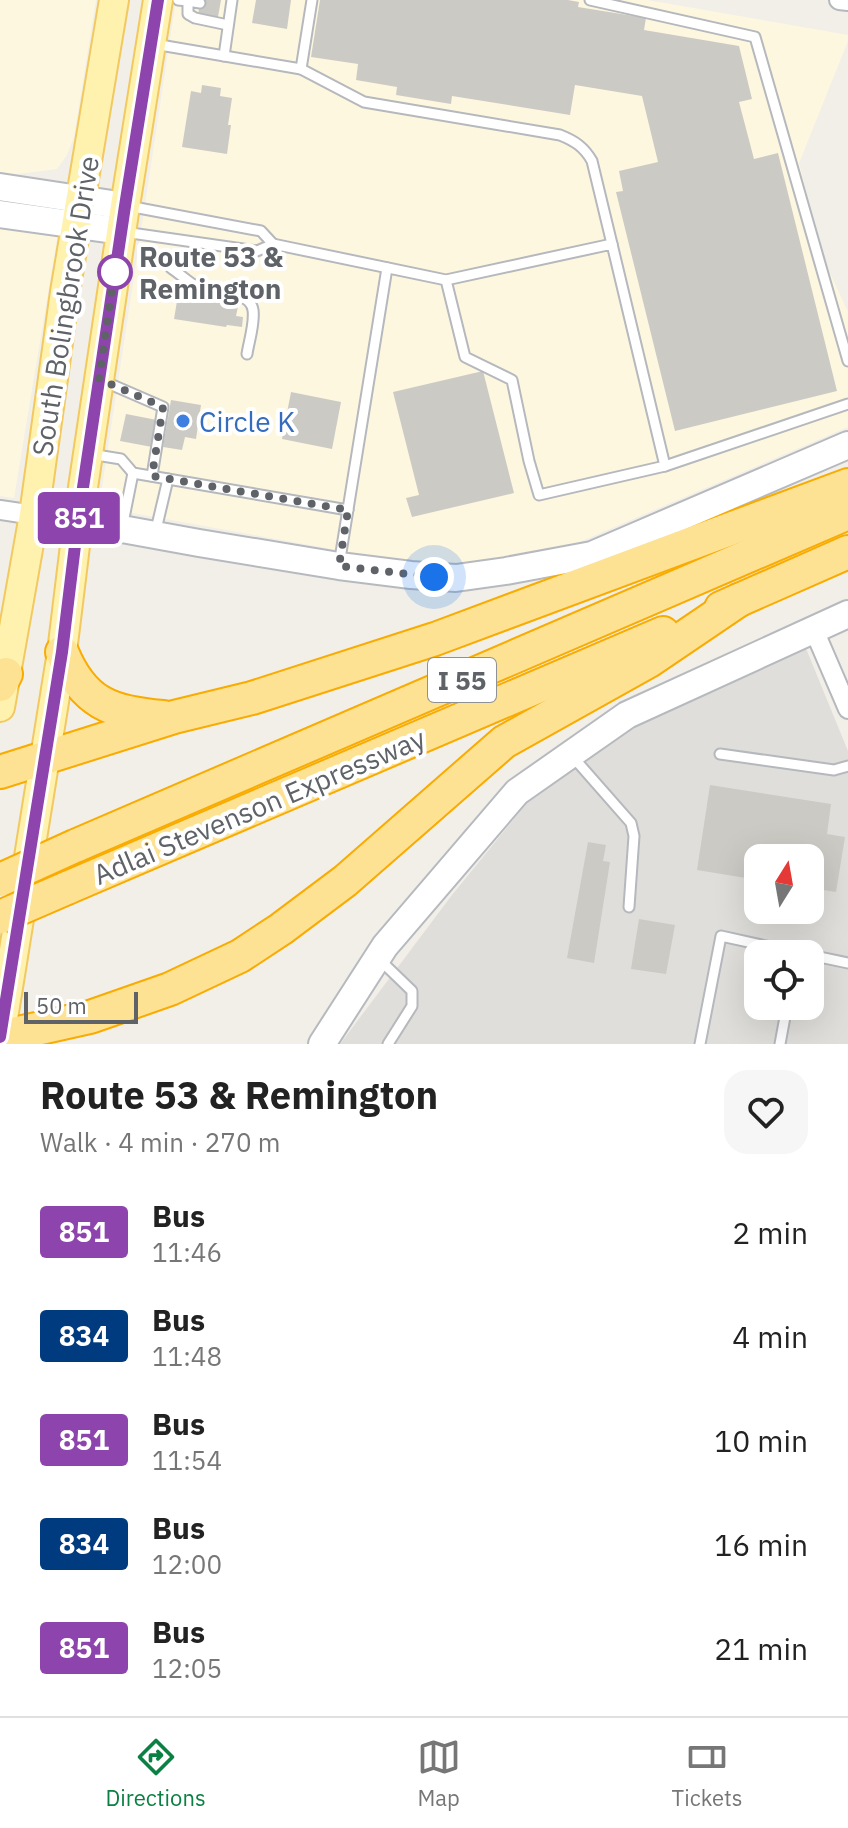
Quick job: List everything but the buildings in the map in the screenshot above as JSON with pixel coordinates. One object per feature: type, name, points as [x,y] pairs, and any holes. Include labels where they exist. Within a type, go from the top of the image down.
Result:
[{"type":"highway","points":[[0,772],[174,717],[252,698],[435,639],[848,485]]},
{"type":"highway","name":"Adlai Stevenson Expressway","points":[[0,880],[848,513]]},
{"type":"highway","name":"Adlai Stevenson Expressway","points":[[0,917],[848,552]]},
{"type":"highway","points":[[0,1037],[90,1017],[170,989],[240,956],[345,881],[504,742],[649,661],[739,600]]},
{"type":"highway","points":[[62,652],[71,673],[100,703],[142,715],[174,717]]},
{"type":"highway","points":[[53,1044],[90,1017]]},
{"type":"main road","name":"South Bolingbrook Drive","points":[[0,707],[34,515],[65,292],[114,0]]},
{"type":"main road","name":"South Bolingbrook Drive","points":[[0,1037],[62,652],[88,453],[158,0]]},
{"type":"street","points":[[839,0],[848,1]]},
{"type":"street","points":[[0,187],[78,212]]},
{"type":"street","points":[[0,214],[78,212],[123,218]]},
{"type":"street","points":[[78,521],[339,566],[456,578],[592,555],[848,445]]},
{"type":"street","points":[[0,510],[34,515]]},
{"type":"street","points":[[322,1044],[377,957],[517,792],[627,715],[848,614]]},
{"type":"street","points":[[814,630],[848,709]]},
{"type":"lane","points":[[200,3],[185,0],[188,14],[228,25]]},
{"type":"lane","points":[[301,69],[312,0]]},
{"type":"lane","points":[[590,0],[755,37],[848,361]]},
{"type":"lane","points":[[220,6],[232,4],[224,56]]},
{"type":"lane","points":[[151,44],[301,69],[364,102],[560,135],[585,149],[592,161],[665,466]]},
{"type":"lane","points":[[123,218],[261,231],[273,244],[446,280],[612,244]]},
{"type":"lane","points":[[123,218],[257,251],[273,244]]},
{"type":"lane","points":[[171,268],[199,288],[248,300],[254,313],[247,354]]},
{"type":"lane","points":[[339,566],[387,268]]},
{"type":"lane","points":[[446,280],[465,357],[512,380],[539,495],[665,466],[848,404]]},
{"type":"lane","points":[[99,379],[163,407],[152,476]]},
{"type":"lane","points":[[88,453],[121,459],[133,473],[348,510]]},
{"type":"lane","points":[[121,529],[133,473]]},
{"type":"lane","points":[[155,535],[168,479]]},
{"type":"lane","points":[[720,754],[834,770],[848,766]]},
{"type":"lane","points":[[570,755],[631,823],[634,836],[629,907]]},
{"type":"lane","points":[[700,1044],[721,936],[744,941]]},
{"type":"lane","points":[[377,957],[412,991],[412,1006],[388,1044]]},
{"type":"lane","points":[[824,958],[848,963]]},
{"type":"lane","points":[[780,1044],[784,1020]]},
{"type":"shaded area","points":[[0,0],[96,0],[74,137],[57,169],[17,174],[0,172]]},
{"type":"shaded area","points":[[176,0],[647,0],[848,35],[799,163],[822,256],[848,312],[848,427],[556,552],[512,559],[452,564],[376,557],[99,507]]},
{"type":"shaded area","points":[[0,225],[58,233],[14,498],[0,496]]},
{"type":"shaded area","points":[[805,646],[848,751],[848,1044],[340,1044],[452,895],[527,803],[630,727]]},
{"type":"bus line","name":"851","points":[[0,1037],[62,652],[78,521],[158,0]]},
{"type":"place","name":"Route 53 & Remington","points":[[115,272]]},
{"type":"place","name":"Circle K","points":[[183,421]]},
{"type":"route","points":[[115,272],[116,261],[99,379],[163,407],[152,476],[348,510],[339,566],[434,577]]}]
